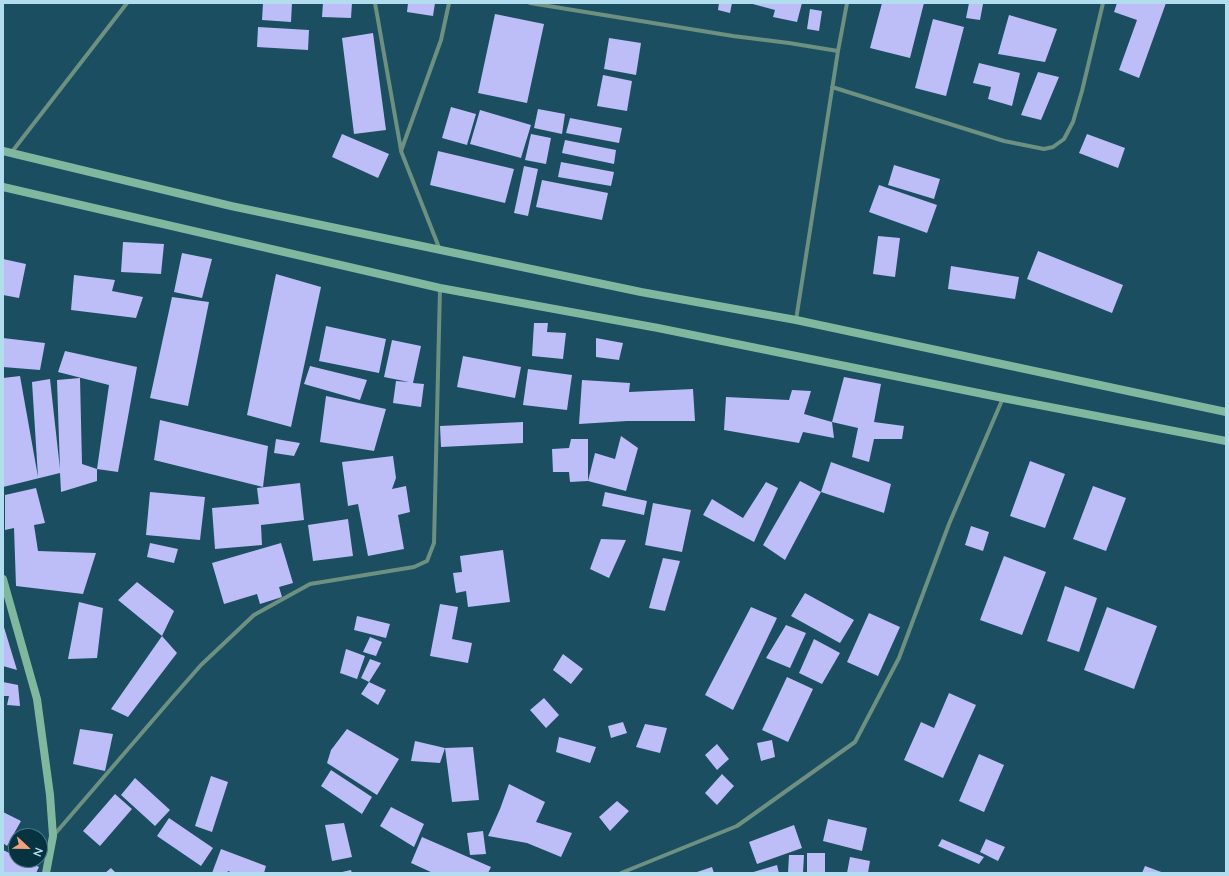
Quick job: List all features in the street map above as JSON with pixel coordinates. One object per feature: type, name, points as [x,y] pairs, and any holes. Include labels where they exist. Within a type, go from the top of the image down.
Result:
[{"type":"street","points":[[127,3],[7,152],[231,206],[641,292],[796,320],[991,363],[1226,412]]},
{"type":"street","points":[[375,3],[401,151],[440,250]]},
{"type":"street","points":[[401,151],[441,40],[449,3]]},
{"type":"street","points":[[530,3],[733,36],[788,42],[838,51]]},
{"type":"street","points":[[796,320],[832,87],[847,3]]},
{"type":"street","points":[[832,87],[1004,142],[1044,149],[1053,147],[1064,139],[1073,122],[1103,3]]},
{"type":"street","points":[[3,187],[440,288],[658,328],[1002,398],[1226,441]]},
{"type":"street","points":[[53,836],[201,665],[254,615],[310,584],[414,567],[427,561],[434,543],[440,288]]},
{"type":"street","points":[[621,873],[737,826],[855,742],[899,658],[949,524],[1002,398]]},
{"type":"street","points":[[3,579],[37,699],[50,795],[53,836],[46,873]]},
{"type":"building","points":[[263,3],[292,3],[291,22],[262,20]]},
{"type":"building","points":[[323,3],[352,3],[351,18],[322,17]]},
{"type":"building","points":[[408,3],[435,3],[433,16],[407,12]]},
{"type":"building","points":[[719,3],[732,3],[730,13],[718,10]]},
{"type":"building","points":[[749,3],[802,3],[797,22],[773,17],[775,10]]},
{"type":"building","points":[[882,3],[924,3],[910,58],[870,48]]},
{"type":"building","points":[[969,3],[983,4],[980,20],[966,18]]},
{"type":"building","points":[[1117,3],[1166,3],[1139,78],[1119,70],[1137,20],[1114,12]]},
{"type":"building","points":[[810,9],[822,11],[819,31],[807,29]]},
{"type":"building","points":[[495,14],[544,24],[527,103],[478,93]]},
{"type":"building","points":[[1009,15],[1057,29],[1045,62],[998,54]]},
{"type":"building","points":[[933,19],[964,27],[946,96],[915,88]]},
{"type":"building","points":[[258,27],[309,30],[308,50],[257,47]]},
{"type":"building","points":[[373,33],[386,130],[354,134],[342,38]]},
{"type":"building","points":[[609,38],[641,43],[636,75],[604,69]]},
{"type":"building","points":[[979,63],[1020,73],[1012,106],[988,99],[991,87],[973,83]]},
{"type":"building","points":[[1038,72],[1059,77],[1041,120],[1021,115]]},
{"type":"building","points":[[603,75],[632,81],[627,111],[597,106]]},
{"type":"building","points":[[451,107],[476,114],[467,145],[442,138]]},
{"type":"building","points":[[538,109],[565,114],[562,134],[534,128]]},
{"type":"building","points":[[480,110],[531,125],[521,158],[470,144]]},
{"type":"building","points":[[570,118],[622,128],[619,143],[566,133]]},
{"type":"building","points":[[342,134],[389,154],[378,178],[332,157]]},
{"type":"building","points":[[531,134],[551,138],[546,164],[525,160]]},
{"type":"building","points":[[1087,134],[1125,148],[1118,168],[1079,153]]},
{"type":"building","points":[[565,140],[616,150],[614,164],[562,153]]},
{"type":"building","points":[[438,151],[514,169],[505,203],[430,185]]},
{"type":"building","points":[[561,162],[614,172],[611,186],[558,177]]},
{"type":"building","points":[[894,165],[940,179],[934,199],[888,185]]},
{"type":"building","points":[[524,166],[538,169],[528,216],[514,213]]},
{"type":"building","points":[[542,180],[608,193],[602,220],[536,207]]},
{"type":"building","points":[[879,185],[937,205],[927,233],[869,212]]},
{"type":"building","points":[[878,236],[900,238],[895,277],[873,274]]},
{"type":"building","points":[[123,242],[164,244],[161,274],[121,272]]},
{"type":"building","points":[[1038,251],[1123,285],[1112,313],[1027,279]]},
{"type":"building","points":[[182,253],[212,259],[202,298],[174,292]]},
{"type":"building","points":[[3,259],[26,264],[19,298],[3,295]]},
{"type":"building","points":[[951,266],[1019,277],[1015,299],[948,289]]},
{"type":"building","points":[[276,274],[321,287],[291,427],[247,415]]},
{"type":"building","points":[[74,275],[115,280],[112,291],[143,297],[136,318],[71,310]]},
{"type":"building","points":[[172,297],[209,302],[188,406],[150,398]]},
{"type":"building","points":[[534,323],[548,323],[547,332],[566,333],[563,359],[532,356]]},
{"type":"building","points":[[326,326],[386,339],[379,373],[319,361]]},
{"type":"building","points":[[3,338],[45,343],[40,370],[3,367]]},
{"type":"building","points":[[596,338],[623,343],[619,360],[596,357]]},
{"type":"building","points":[[392,340],[421,346],[413,383],[424,384],[421,407],[393,403],[396,381],[409,382],[384,377]]},
{"type":"building","points":[[65,351],[137,367],[118,472],[97,469],[109,385],[58,372]]},
{"type":"building","points":[[463,356],[521,367],[515,398],[457,387]]},
{"type":"building","points":[[310,366],[367,380],[360,400],[304,384]]},
{"type":"building","points":[[528,369],[572,375],[567,410],[523,405]]},
{"type":"building","points":[[20,376],[38,477],[32,382],[50,379],[60,469],[57,380],[80,378],[82,464],[97,469],[97,481],[61,492],[60,473],[3,487],[3,378]]},
{"type":"building","points":[[844,377],[881,384],[874,422],[904,426],[902,439],[874,439],[869,462],[852,457],[858,428],[832,422]]},
{"type":"building","points":[[582,380],[630,383],[629,392],[693,389],[695,421],[627,421],[579,424]]},
{"type":"building","points":[[792,390],[811,391],[804,414],[832,422],[834,438],[803,432],[799,443],[724,430],[726,397],[789,400]]},
{"type":"building","points":[[326,396],[386,409],[374,451],[320,442]]},
{"type":"building","points":[[160,420],[268,446],[263,487],[154,460]]},
{"type":"building","points":[[523,422],[523,443],[441,447],[440,426]]},
{"type":"building","points":[[621,436],[638,448],[626,491],[588,481],[595,453],[615,459]]},
{"type":"building","points":[[276,439],[300,443],[294,456],[274,453]]},
{"type":"building","points":[[571,439],[588,439],[588,481],[570,482],[569,472],[553,472],[552,449],[569,448]]},
{"type":"building","points":[[393,456],[396,478],[392,489],[406,486],[410,512],[398,515],[404,549],[368,556],[358,504],[348,506],[342,462]]},
{"type":"building","points":[[1030,461],[1065,474],[1045,528],[1010,516]]},
{"type":"building","points":[[831,462],[891,484],[884,513],[821,492]]},
{"type":"building","points":[[800,481],[821,492],[785,560],[763,545]]},
{"type":"building","points":[[766,482],[778,488],[754,542],[703,515],[712,499],[743,518]]},
{"type":"building","points":[[300,483],[304,520],[261,525],[262,545],[215,549],[212,508],[259,504],[257,488]]},
{"type":"building","points":[[1093,486],[1126,498],[1106,551],[1073,539]]},
{"type":"building","points":[[36,488],[45,523],[34,525],[38,551],[96,553],[83,594],[16,586],[14,528],[5,530],[5,495]]},
{"type":"building","points":[[150,492],[205,497],[200,540],[146,535]]},
{"type":"building","points":[[605,492],[647,501],[644,515],[602,506]]},
{"type":"building","points":[[653,503],[691,510],[682,552],[645,545]]},
{"type":"building","points":[[348,519],[353,556],[313,561],[308,525]]},
{"type":"building","points":[[971,526],[989,532],[983,551],[965,545]]},
{"type":"building","points":[[601,539],[626,540],[609,578],[590,569]]},
{"type":"building","points":[[150,543],[178,549],[174,563],[147,557]]},
{"type":"building","points":[[281,543],[293,583],[279,587],[282,597],[260,604],[257,594],[224,604],[212,563]]},
{"type":"building","points":[[503,550],[510,602],[468,607],[466,591],[456,593],[453,573],[462,572],[460,556]]},
{"type":"building","points":[[1004,556],[1046,572],[1022,635],[980,620]]},
{"type":"building","points":[[663,558],[680,561],[665,611],[649,608]]},
{"type":"building","points":[[137,582],[174,611],[162,636],[118,600]]},
{"type":"building","points":[[1065,586],[1097,598],[1079,652],[1047,641]]},
{"type":"building","points":[[805,593],[854,620],[840,643],[791,616]]},
{"type":"building","points":[[79,602],[103,608],[97,658],[68,659]]},
{"type":"building","points":[[440,604],[458,607],[452,639],[472,643],[468,663],[430,656]]},
{"type":"building","points":[[751,607],[777,618],[733,710],[705,695]]},
{"type":"building","points":[[1107,607],[1157,626],[1134,689],[1084,670]]},
{"type":"building","points":[[869,613],[900,627],[878,676],[847,662]]},
{"type":"building","points":[[357,616],[390,624],[386,638],[354,630]]},
{"type":"building","points":[[3,624],[17,670],[3,666]]},
{"type":"building","points":[[786,625],[806,633],[790,668],[766,658]]},
{"type":"building","points":[[162,636],[177,653],[128,717],[111,709]]},
{"type":"building","points":[[370,637],[382,642],[376,656],[363,652]]},
{"type":"building","points":[[814,639],[840,653],[822,684],[799,673]]},
{"type":"building","points":[[346,649],[365,656],[357,679],[340,673]]},
{"type":"building","points":[[563,654],[583,669],[571,684],[553,670]]},
{"type":"building","points":[[370,659],[381,663],[369,682],[361,678]]},
{"type":"building","points":[[787,677],[813,689],[788,742],[762,730]]},
{"type":"building","points":[[3,682],[18,685],[20,706],[7,705],[9,696],[3,696]]},
{"type":"building","points":[[369,682],[386,690],[378,705],[361,694]]},
{"type":"building","points":[[949,693],[976,705],[943,778],[904,760],[921,722],[934,728]]},
{"type":"building","points":[[544,698],[559,715],[546,728],[530,710]]},
{"type":"building","points":[[623,722],[627,733],[611,738],[608,726]]},
{"type":"building","points":[[645,724],[667,728],[660,753],[636,747]]},
{"type":"building","points":[[80,729],[113,734],[105,771],[73,764]]},
{"type":"building","points":[[347,729],[399,759],[377,795],[327,763],[331,750]]},
{"type":"building","points":[[559,737],[596,747],[590,763],[556,752]]},
{"type":"building","points":[[772,740],[775,757],[761,761],[757,743]]},
{"type":"building","points":[[415,741],[445,748],[440,763],[411,761]]},
{"type":"building","points":[[717,744],[729,759],[717,770],[705,755]]},
{"type":"building","points":[[473,747],[479,800],[452,802],[445,748]]},
{"type":"building","points":[[979,754],[1004,765],[984,812],[959,801]]},
{"type":"building","points":[[331,770],[372,797],[362,814],[321,786]]},
{"type":"building","points":[[722,774],[734,786],[717,805],[705,793]]},
{"type":"building","points":[[211,776],[228,782],[212,832],[195,826]]},
{"type":"building","points":[[135,778],[170,810],[155,826],[121,795]]},
{"type":"building","points":[[509,784],[545,802],[536,822],[572,833],[561,857],[527,843],[488,836]]},
{"type":"building","points":[[115,794],[132,809],[100,846],[83,831]]},
{"type":"building","points":[[617,801],[629,811],[610,831],[599,817]]},
{"type":"building","points":[[391,807],[424,824],[414,847],[380,826]]},
{"type":"building","points":[[3,812],[21,821],[17,828],[8,828],[8,844],[7,846],[3,843]]},
{"type":"building","points":[[169,818],[213,848],[201,866],[157,836]]},
{"type":"building","points":[[828,819],[867,828],[862,851],[823,841]]},
{"type":"building","points":[[344,823],[352,857],[332,861],[325,825]]},
{"type":"building","points":[[794,825],[802,848],[757,864],[749,842]]},
{"type":"building","points":[[483,831],[486,854],[470,855],[467,833]]},
{"type":"building","points":[[422,837],[491,867],[488,873],[433,873],[411,863]]},
{"type":"building","points":[[942,839],[984,857],[979,864],[938,846]]},
{"type":"building","points":[[986,839],[1005,847],[998,861],[980,852]]},
{"type":"building","points":[[221,849],[266,866],[264,873],[233,873],[228,871],[227,873],[212,873]]},
{"type":"building","points":[[3,850],[8,852],[8,868],[38,868],[36,873],[3,873]]},
{"type":"building","points":[[807,853],[825,853],[825,873],[807,873]]},
{"type":"building","points":[[789,855],[804,855],[803,873],[788,873]]},
{"type":"building","points":[[850,857],[870,861],[868,873],[847,873]]},
{"type":"building","points":[[777,865],[779,873],[750,873]]},
{"type":"building","points":[[1145,866],[1164,873],[1142,873]]},
{"type":"building","points":[[712,867],[714,873],[694,873]]},
{"type":"building","points":[[111,868],[116,873],[105,873]]},
{"type":"building","points":[[351,870],[352,873],[342,873],[342,872]]}]
